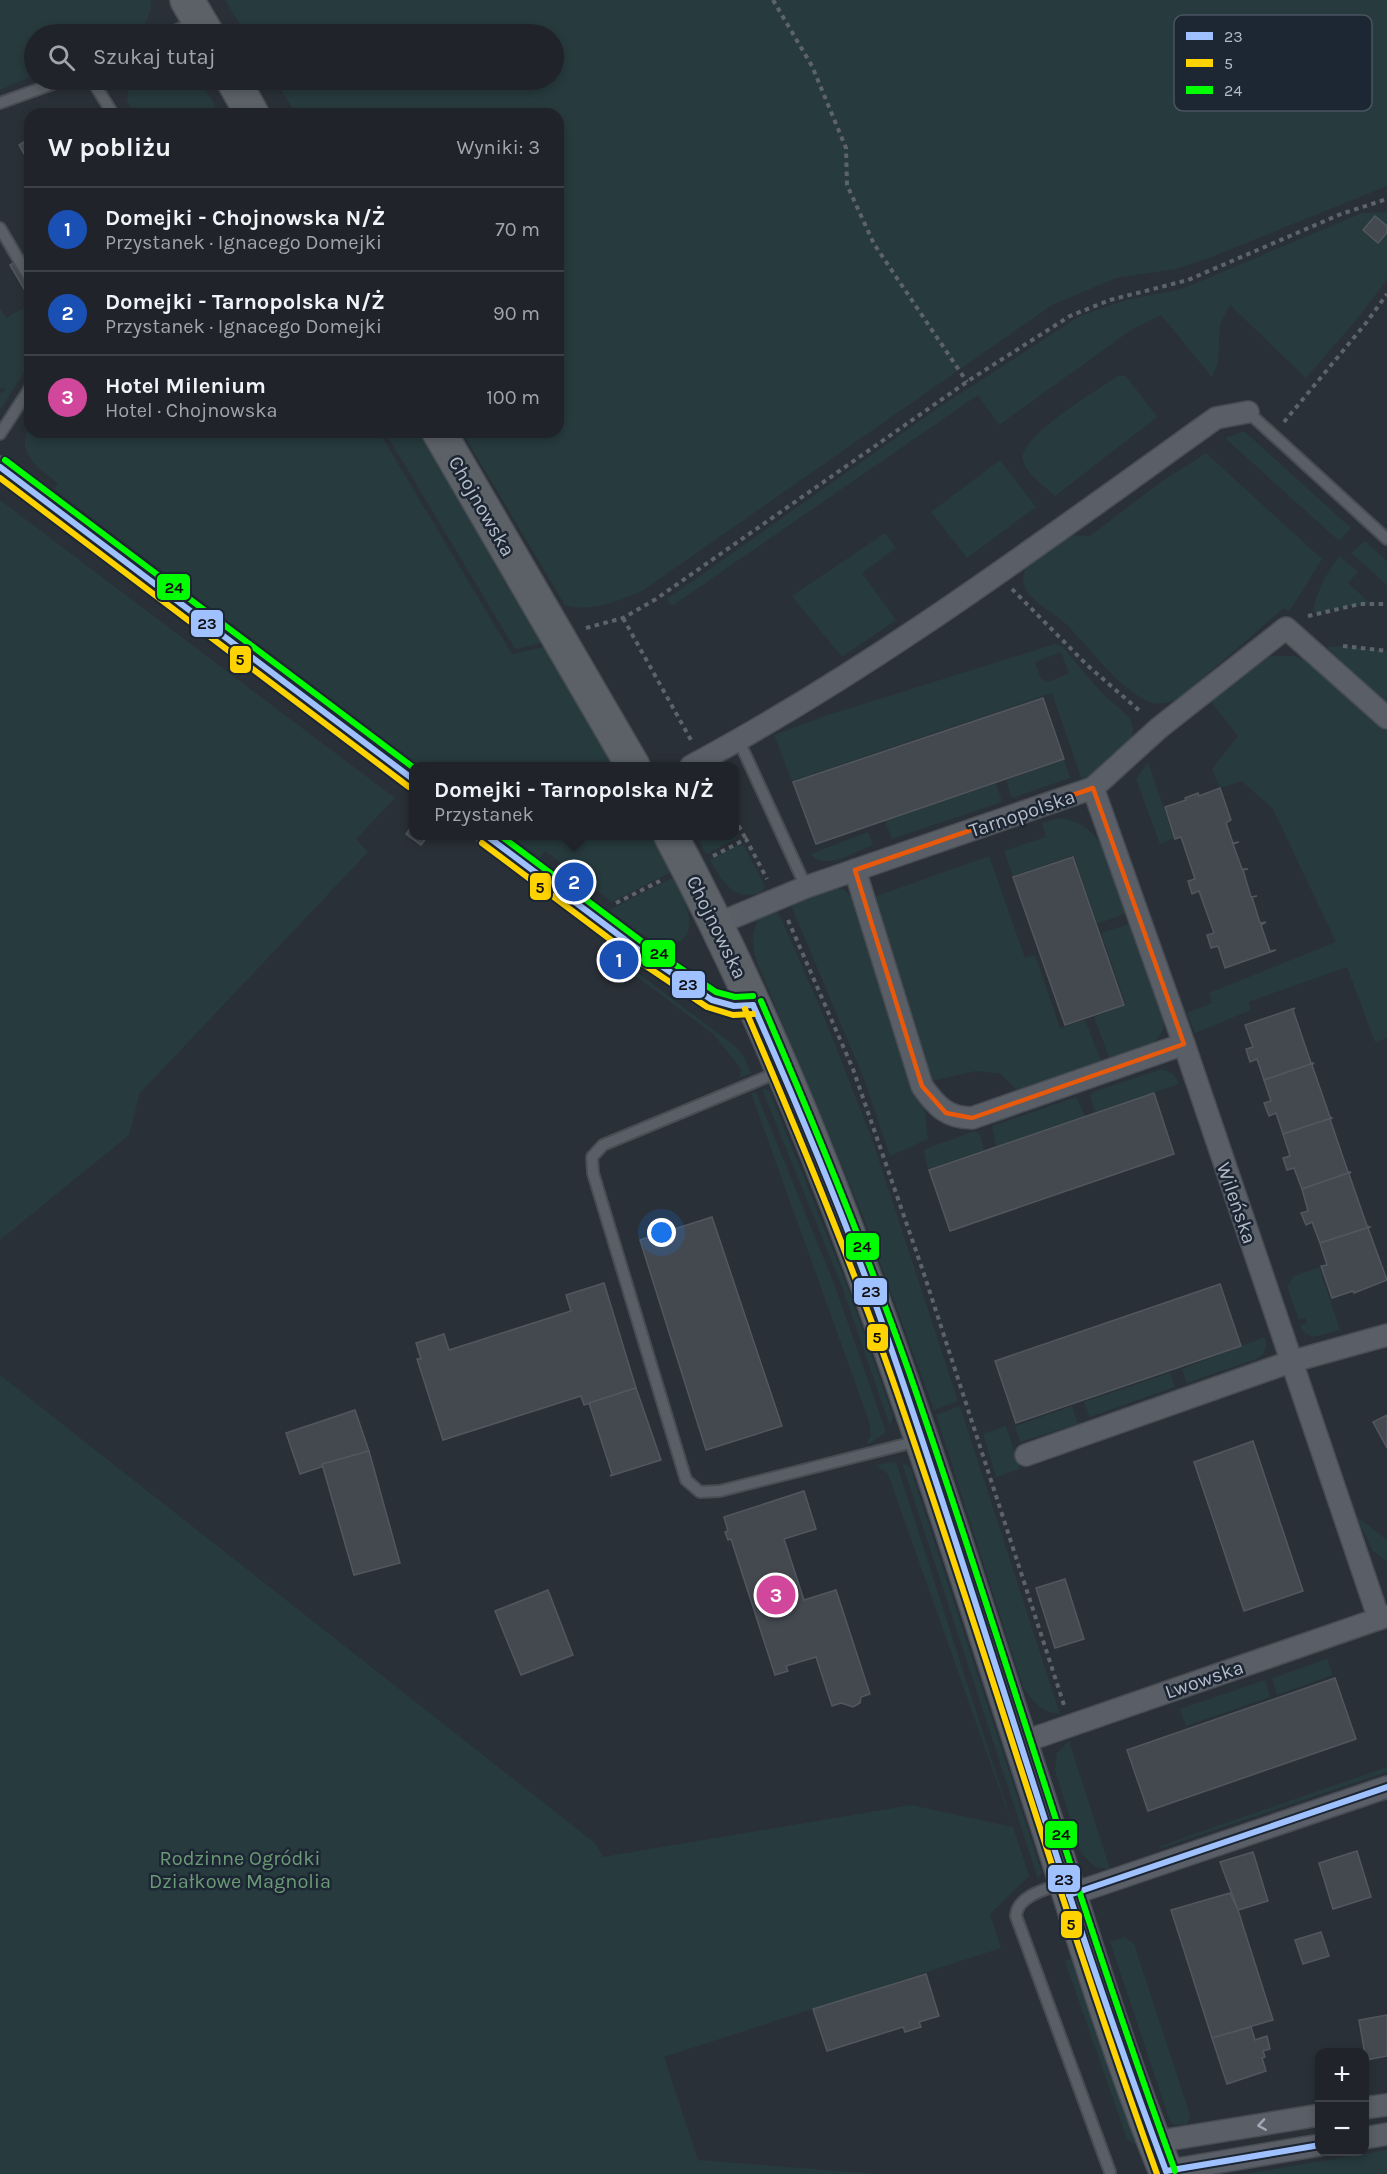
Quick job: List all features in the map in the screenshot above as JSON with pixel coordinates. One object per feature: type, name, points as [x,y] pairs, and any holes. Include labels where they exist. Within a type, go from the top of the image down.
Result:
[{"type":"main road","points":[[239,90],[249,108]]},
{"type":"main road","name":"Chojnowska","points":[[442,438],[631,762]]},
{"type":"main road","name":"Chojnowska","points":[[673,840],[717,924],[782,1070],[878,1312],[1067,1889],[1162,2162]]},
{"type":"street","points":[[699,762],[739,741],[881,654],[1216,418],[1248,412]]},
{"type":"street","points":[[0,467],[409,776]]},
{"type":"street","points":[[1286,628],[1387,718]]},
{"type":"street","name":"Tarnopolska","points":[[717,924],[806,887],[1093,788],[1159,728],[1286,628]]},
{"type":"street","name":"Wileńska","points":[[1093,788],[1184,1044],[1290,1362],[1383,1618]]},
{"type":"street","points":[[492,840],[648,957],[712,1000],[734,1006],[753,1005]]},
{"type":"street","points":[[855,870],[922,1086],[936,1105],[946,1113],[958,1118],[972,1118],[1184,1044]]},
{"type":"street","points":[[1026,1455],[1290,1362],[1387,1335]]},
{"type":"street","name":"Lwowska","points":[[1020,1743],[1383,1618]]},
{"type":"street","points":[[1067,1889],[1387,1787]]},
{"type":"street","points":[[1369,2107],[1387,2105]]},
{"type":"street","points":[[1162,2162],[1315,2116]]},
{"type":"street","points":[[1369,2137],[1387,2134]]},
{"type":"street","points":[[1162,2162],[1315,2146]]},
{"type":"lane","points":[[0,103],[36,90]]},
{"type":"lane","points":[[98,90],[109,108]]},
{"type":"lane","points":[[1,234],[24,270]]},
{"type":"lane","points":[[0,434],[24,397]]},
{"type":"lane","points":[[1248,412],[1387,539]]},
{"type":"lane","points":[[739,741],[806,887]]},
{"type":"lane","points":[[782,1070],[603,1145],[592,1157],[593,1173],[686,1480],[700,1492],[720,1491],[921,1440]]},
{"type":"lane","points":[[1067,1889],[1030,1896],[1018,1908],[1016,1916],[1110,2172]]},
{"type":"path","points":[[773,0],[812,66],[846,148],[847,184],[874,244],[967,382]]},
{"type":"path","points":[[584,629],[623,618],[656,599],[967,382],[1083,309],[1188,280],[1341,214],[1387,199]]},
{"type":"path","points":[[1273,435],[1366,323],[1387,294]]},
{"type":"path","points":[[997,574],[1087,665],[1159,728]]},
{"type":"path","points":[[1286,628],[1305,617],[1341,607],[1387,604]]},
{"type":"path","points":[[623,618],[696,762]]},
{"type":"path","points":[[739,826],[778,898],[853,1070],[922,1271],[1071,1725]]},
{"type":"path","points":[[613,904],[746,839]]},
{"type":"highlighted area","points":[[1093,788],[1184,1044],[972,1118],[946,1113],[922,1086],[855,870]]},
{"type":"green space","points":[[0,0],[151,0],[150,11],[144,24],[24,24],[24,79],[0,90]]},
{"type":"green space","points":[[225,0],[1387,0],[1387,186],[1209,258],[1176,269],[1116,278],[1052,305],[642,591],[604,605],[575,607],[565,605],[466,438],[564,438],[564,108],[292,108],[281,90],[564,90],[564,24],[240,24]]},
{"type":"green space","points":[[128,90],[206,90],[216,108],[131,108],[127,100]]},
{"type":"green space","points":[[1387,212],[1387,279],[1362,313],[1306,378],[1230,305],[1220,324],[1218,363],[1212,377],[1161,315],[1131,330],[999,425],[978,395],[672,606],[667,599],[941,406],[1080,316],[1126,300],[1182,289],[1362,213]]},
{"type":"green space","points":[[0,308],[6,318],[24,308],[24,372],[0,410],[0,393],[5,391],[4,387],[0,388]]},
{"type":"green space","points":[[1118,376],[1126,376],[1157,417],[1055,496],[1028,471],[1023,461],[1024,451],[1045,427]]},
{"type":"green space","points":[[1244,431],[1351,528],[1339,541],[1225,438]]},
{"type":"green space","points":[[26,438],[383,438],[512,654],[549,646],[614,762],[415,762],[54,489],[58,483],[31,459],[25,444]]},
{"type":"green space","points":[[389,438],[427,438],[546,642],[515,649]]},
{"type":"green space","points":[[1206,453],[1322,559],[1289,612],[1284,608],[1178,699],[1159,704],[1147,701],[1124,685],[1062,620],[1034,599],[1025,586],[1024,572],[1038,554],[1062,535],[1090,536],[1161,482]]},
{"type":"green space","points":[[1000,460],[1036,507],[967,558],[931,512]]},
{"type":"green space","points":[[0,500],[395,798],[356,839],[368,852],[140,1093],[129,1135],[0,1240]]},
{"type":"green space","points":[[885,533],[896,548],[862,573],[896,620],[842,657],[792,596]]},
{"type":"green space","points":[[1365,541],[1387,561],[1387,585],[1351,553]]},
{"type":"green space","points":[[1340,556],[1358,572],[1348,583],[1371,604],[1341,607],[1317,614],[1313,610],[1320,588]]},
{"type":"green space","points":[[1055,644],[1063,647],[1099,690],[1130,718],[1133,729],[1131,742],[1096,774],[1082,780],[1052,693],[792,781],[774,735],[825,716]],"holes":[[[1061,652],[1069,673],[1049,682],[1041,679],[1035,662]]]},
{"type":"green space","points":[[1340,646],[1387,651],[1387,705],[1327,647]]},
{"type":"green space","points":[[1271,656],[1293,656],[1313,662],[1387,728],[1387,1038],[1375,1042],[1347,967],[1248,1002],[1251,1010],[1195,1033],[1187,1013],[1212,1003],[1209,993],[1336,942],[1273,809],[1242,781],[1220,788],[1212,769],[1238,736],[1209,699],[1260,660]]},
{"type":"green space","points":[[1064,760],[1070,778],[1012,798],[1006,780]]},
{"type":"green space","points":[[1148,762],[1174,838],[1160,844],[1136,779]]},
{"type":"green space","points":[[996,783],[1002,802],[892,839],[885,821]]},
{"type":"green space","points":[[1060,818],[1089,830],[1099,841],[1113,868],[1127,913],[1097,924],[1074,855],[1013,876],[1004,851],[1046,837],[1042,823]]},
{"type":"green space","points":[[868,832],[873,845],[849,855],[832,861],[824,861],[811,854]]},
{"type":"green space","points":[[516,840],[655,840],[671,872],[612,902],[545,851],[540,858]]},
{"type":"green space","points":[[699,840],[734,840],[706,854]]},
{"type":"green space","points":[[739,844],[744,846],[765,886],[762,892],[744,895],[736,892],[724,882],[710,860]]},
{"type":"green space","points":[[989,856],[1025,958],[1035,955],[1060,1028],[1085,1020],[1102,1063],[1019,1092],[1001,1074],[976,1071],[932,1081],[871,898]]},
{"type":"green space","points":[[674,877],[684,898],[689,921],[688,931],[683,939],[674,944],[658,945],[609,910]]},
{"type":"green space","points":[[835,887],[844,890],[855,901],[924,1105],[928,1139],[890,1156],[864,1079],[790,903]]},
{"type":"green space","points":[[771,910],[777,912],[781,918],[824,1017],[872,1139],[958,1401],[934,1410],[863,1216],[756,960],[753,938],[756,924],[764,914]]},
{"type":"green space","points":[[1132,923],[1164,1016],[1163,1027],[1160,1035],[1147,1047],[1110,1060],[1094,1017],[1126,1005],[1101,933]]},
{"type":"green space","points":[[626,964],[735,1046],[744,1057],[751,1073],[739,1078],[742,1070],[713,1034],[624,967]]},
{"type":"green space","points":[[1162,1069],[1173,1074],[1179,1084],[1095,1112],[1090,1096],[1093,1092]]},
{"type":"green space","points":[[762,1089],[769,1090],[848,1288],[893,1416],[890,1426],[841,1284]]},
{"type":"green space","points":[[756,1092],[835,1286],[886,1432],[868,1445],[867,1441],[871,1436],[869,1421],[751,1093]]},
{"type":"green space","points":[[1076,1097],[1085,1116],[996,1146],[992,1126]]},
{"type":"green space","points":[[975,1131],[980,1135],[984,1150],[928,1169],[925,1149]]},
{"type":"green space","points":[[1319,1267],[1340,1330],[1313,1337],[1305,1333],[1300,1326],[1307,1323],[1305,1318],[1299,1320],[1287,1286],[1294,1276]]},
{"type":"green space","points":[[1265,1337],[1266,1346],[1263,1354],[1256,1359],[1187,1383],[1182,1369]]},
{"type":"green space","points":[[1170,1373],[1175,1387],[1090,1417],[1084,1402]]},
{"type":"green space","name":"Rodzinne Ogródki Działkowe Magnolia","points":[[0,1375],[595,1843],[603,1857],[911,1805],[1013,1827],[888,1474],[875,1465],[896,1462],[1029,1876],[990,1914],[1001,1948],[664,2057],[698,2160],[880,2174],[0,2174]]},
{"type":"green space","points":[[960,1406],[1060,1714],[1038,1705],[1023,1687],[936,1415]]},
{"type":"green space","points":[[1072,1406],[1078,1424],[1020,1442],[1015,1426]]},
{"type":"green space","points":[[1006,1426],[1020,1469],[996,1477],[983,1434]]},
{"type":"green space","points":[[902,1463],[910,1467],[1042,1873],[1038,1879]]},
{"type":"green space","points":[[1356,1516],[1387,1540],[1387,1561],[1373,1551]]},
{"type":"green space","points":[[1327,1659],[1333,1675],[1277,1695],[1272,1678]]},
{"type":"green space","points":[[1265,1680],[1270,1697],[1186,1726],[1180,1709]]},
{"type":"green space","points":[[1069,1741],[1110,1869],[1095,1867],[1081,1853],[1055,1770],[1057,1753]]},
{"type":"green space","points":[[1387,1767],[1387,1772],[1161,1848],[1160,1846]]},
{"type":"green space","points":[[1124,1937],[1134,1944],[1190,2115],[1187,2124],[1174,2125],[1170,2121],[1110,1942]]},
{"type":"green space","points":[[1071,1959],[1136,2145],[1127,2139],[1065,1961]]},
{"type":"green space","points":[[1387,2150],[1387,2174],[1245,2174],[1351,2156],[1369,2156],[1369,2153]]},
{"type":"building","points":[[24,142],[24,154],[19,145]]},
{"type":"building","points":[[1375,216],[1387,226],[1387,233],[1378,243],[1363,230]]},
{"type":"building","points":[[24,257],[24,289],[10,265]]},
{"type":"building","points":[[1043,698],[1064,759],[816,844],[793,782]]},
{"type":"building","points":[[1220,788],[1231,820],[1226,823],[1233,843],[1239,842],[1233,844],[1242,869],[1248,869],[1243,870],[1251,897],[1257,896],[1252,897],[1260,923],[1266,922],[1261,925],[1270,951],[1276,950],[1225,968],[1218,946],[1211,948],[1207,935],[1214,933],[1199,891],[1192,894],[1188,881],[1195,879],[1181,837],[1175,839],[1165,807],[1198,793],[1199,796]]},
{"type":"building","points":[[414,840],[425,840],[421,845]]},
{"type":"building","points":[[1073,857],[1124,1005],[1065,1025],[1013,877]]},
{"type":"building","points":[[1295,1008],[1293,1010],[1311,1063],[1314,1063],[1264,1080],[1257,1059],[1250,1062],[1246,1049],[1253,1047],[1245,1025]]},
{"type":"building","points":[[1314,1063],[1312,1065],[1332,1118],[1283,1134],[1276,1113],[1269,1116],[1264,1103],[1271,1101],[1264,1080]]},
{"type":"building","points":[[1154,1093],[1174,1154],[950,1231],[929,1170]]},
{"type":"building","points":[[1332,1118],[1330,1119],[1348,1172],[1351,1172],[1302,1189],[1294,1168],[1287,1170],[1283,1158],[1290,1156],[1283,1134]]},
{"type":"building","points":[[1351,1172],[1349,1174],[1367,1226],[1370,1227],[1320,1243],[1312,1222],[1306,1225],[1301,1213],[1308,1211],[1302,1189]]},
{"type":"building","points":[[712,1217],[782,1426],[706,1450],[640,1240]]},
{"type":"building","points":[[1370,1227],[1368,1228],[1387,1280],[1354,1293],[1353,1291],[1332,1298],[1321,1266],[1327,1265],[1320,1243]]},
{"type":"building","points":[[604,1283],[636,1388],[584,1405],[581,1396],[443,1440],[417,1359],[421,1359],[416,1343],[444,1334],[449,1350],[571,1311],[566,1295]]},
{"type":"building","points":[[1220,1284],[1241,1346],[1016,1423],[995,1361]]},
{"type":"building","points":[[636,1388],[661,1460],[610,1476],[612,1474],[589,1403]]},
{"type":"building","points":[[355,1410],[369,1451],[300,1474],[286,1433]]},
{"type":"building","points":[[1387,1415],[1387,1448],[1373,1422]]},
{"type":"building","points":[[1253,1441],[1303,1591],[1244,1611],[1194,1462]]},
{"type":"building","points":[[369,1451],[400,1563],[354,1575],[322,1464]]},
{"type":"building","points":[[804,1491],[816,1529],[784,1539],[804,1600],[836,1590],[870,1694],[861,1697],[860,1703],[853,1707],[841,1703],[832,1706],[816,1657],[786,1666],[788,1671],[775,1675],[731,1539],[728,1540],[725,1532],[728,1531],[724,1517]]},
{"type":"building","points":[[1065,1579],[1084,1639],[1055,1648],[1036,1588]]},
{"type":"building","points":[[548,1590],[573,1655],[521,1675],[495,1611]]},
{"type":"building","points":[[1335,1678],[1356,1739],[1148,1811],[1127,1750]]},
{"type":"building","points":[[1357,1851],[1371,1897],[1333,1909],[1319,1863]]},
{"type":"building","points":[[1253,1852],[1268,1901],[1238,1910],[1220,1862]]},
{"type":"building","points":[[1230,1893],[1238,1910],[1273,2020],[1212,2038],[1171,1910]]},
{"type":"building","points":[[1321,1932],[1329,1956],[1303,1964],[1295,1940]]},
{"type":"building","points":[[926,1974],[939,2016],[919,2022],[921,2027],[905,2032],[903,2027],[827,2051],[813,2009]]},
{"type":"building","points":[[1387,2015],[1387,2056],[1369,2059],[1369,2048],[1364,2048],[1359,2020]]},
{"type":"building","points":[[1251,2027],[1255,2040],[1267,2036],[1270,2049],[1263,2051],[1265,2057],[1262,2058],[1266,2071],[1227,2084],[1212,2038]]},
{"type":"transit line","name":"24","points":[[5,460],[409,764]]},
{"type":"transit line","name":"23","points":[[0,467],[409,776]]},
{"type":"transit line","name":"5","points":[[0,478],[409,787]]},
{"type":"transit line","name":"23","points":[[492,840],[648,957],[712,1000],[734,1006],[753,1005]]},
{"type":"transit line","name":"24","points":[[506,840],[653,950],[716,992],[735,997],[753,996]]},
{"type":"transit line","name":"5","points":[[482,843],[643,964],[707,1007],[733,1015],[753,1014]]},
{"type":"transit line","name":"24","points":[[761,1001],[838,1186],[909,1372],[1106,1972],[1175,2171]]},
{"type":"transit line","name":"23","points":[[753,1005],[822,1165],[884,1328],[955,1538],[1091,1961],[1166,2171]]},
{"type":"transit line","name":"5","points":[[745,1009],[822,1192],[892,1378],[1088,1976],[1157,2174]]},
{"type":"transit line","name":"23","points":[[1069,1895],[1387,1787]]},
{"type":"transit line","name":"23","points":[[1166,2171],[1315,2146]]},
{"type":"place","name":"Domejki - Tarnopolska N/Ż","points":[[574,882]]},
{"type":"place","name":"Domejki - Chojnowska N/Ż","points":[[619,960]]},
{"type":"place","name":"Hotel Milenium","points":[[776,1595]]}]
